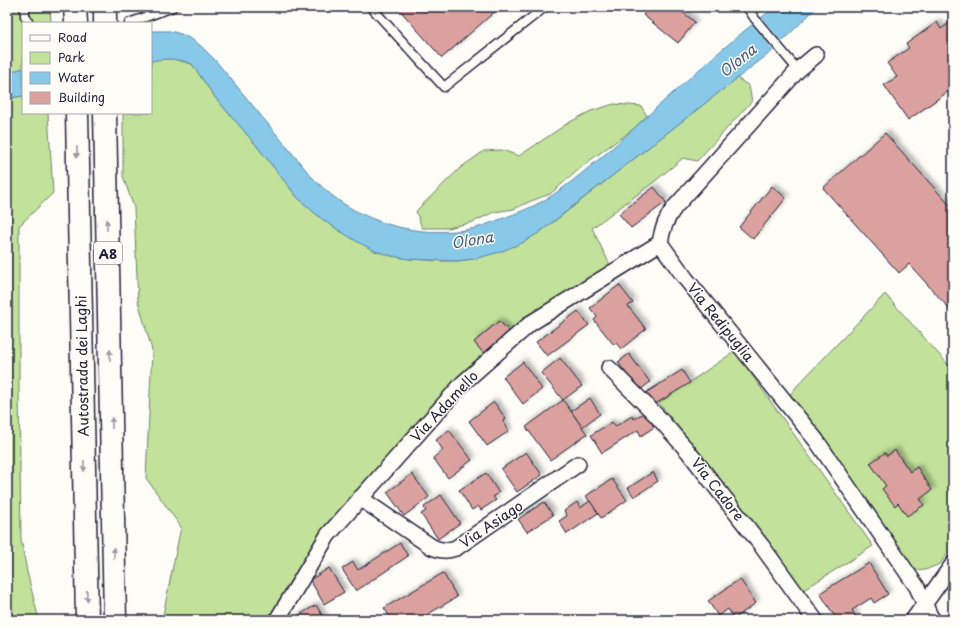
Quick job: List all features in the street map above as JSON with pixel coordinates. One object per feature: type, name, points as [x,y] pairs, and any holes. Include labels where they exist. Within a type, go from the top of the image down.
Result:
[{"type":"highway","points":[[75,7],[76,22]]},
{"type":"highway","points":[[105,7],[105,22]]},
{"type":"highway","name":"Autostrada dei Laghi","points":[[77,114],[87,620]]},
{"type":"highway","name":"Autostrada dei Laghi","points":[[105,114],[116,620]]},
{"type":"street","points":[[660,243],[664,224],[675,207],[798,70],[816,55]]},
{"type":"street","name":"Via Adamello","points":[[277,620],[328,535],[463,383],[531,323],[660,243]]},
{"type":"street","name":"Via Redipuglia","points":[[660,243],[686,279],[816,440],[917,588],[933,620]]},
{"type":"street","name":"Via Cadore","points":[[609,368],[657,416],[687,450],[761,545],[815,620]]},
{"type":"street","name":"Via Asiago","points":[[360,498],[432,547],[440,551],[448,551],[456,548],[578,464]]},
{"type":"street","points":[[913,620],[953,564]]},
{"type":"lane","points":[[25,7],[25,16],[28,22]]},
{"type":"lane","points":[[142,19],[160,7]]},
{"type":"lane","points":[[132,22],[173,7]]},
{"type":"lane","points":[[371,7],[444,87],[545,7]]},
{"type":"lane","points":[[747,7],[755,19],[798,70]]},
{"type":"green space","points":[[7,7],[50,7],[51,22],[22,22],[22,78],[7,85]]},
{"type":"green space","points":[[173,59],[192,64],[214,96],[256,145],[297,197],[309,208],[340,231],[375,251],[409,259],[456,261],[474,259],[522,243],[556,220],[737,78],[749,86],[752,101],[697,161],[683,158],[654,182],[592,228],[611,267],[510,332],[499,321],[474,342],[484,354],[448,390],[390,453],[320,533],[270,620],[162,620],[181,527],[146,478],[152,350],[138,301],[134,208],[123,176],[123,114],[152,114],[152,61]]},
{"type":"green space","points":[[22,96],[22,114],[48,114],[53,193],[19,226],[21,539],[27,572],[39,620],[7,620],[7,100]]},
{"type":"green space","points":[[614,104],[641,106],[647,116],[632,130],[589,161],[550,194],[514,209],[494,212],[473,222],[448,228],[422,228],[416,211],[460,168],[484,151],[502,150],[519,156],[568,123],[591,111]]},
{"type":"green space","points":[[885,294],[953,370],[953,546],[940,564],[925,570],[912,569],[790,395]]},
{"type":"green space","points":[[735,351],[873,546],[802,591],[709,466],[659,403]]},
{"type":"water","name":"Olona","points":[[775,7],[817,7],[771,52],[540,232],[522,243],[500,252],[474,259],[456,261],[409,259],[392,256],[375,251],[340,231],[322,219],[297,197],[256,145],[214,96],[192,64],[172,59],[152,61],[152,31],[170,31],[181,34],[193,40],[215,60],[311,176],[338,200],[353,210],[387,224],[422,231],[440,232],[476,228],[519,212],[548,198],[601,158],[746,30]]},
{"type":"water","points":[[22,68],[22,96],[7,100],[7,73]]},
{"type":"pier","points":[[760,16],[783,43],[774,51],[751,23]]},
{"type":"building","points":[[397,7],[500,7],[442,58]]},
{"type":"building","points":[[649,7],[676,7],[695,22],[678,43],[643,15]]},
{"type":"building","points":[[953,20],[953,88],[908,120],[884,85],[897,77],[887,63],[909,48],[906,44],[937,22],[941,29]]},
{"type":"building","points":[[885,133],[953,209],[953,313],[909,264],[899,273],[823,188]]},
{"type":"building","points":[[772,186],[786,198],[753,239],[739,227]]},
{"type":"building","points":[[654,187],[666,202],[631,228],[619,214]]},
{"type":"building","points":[[619,285],[633,303],[628,306],[646,329],[621,349],[616,343],[614,345],[594,320],[597,317],[590,308]]},
{"type":"building","points":[[578,311],[589,325],[547,356],[536,342]]},
{"type":"building","points":[[499,321],[510,332],[484,354],[474,342]]},
{"type":"building","points":[[629,354],[650,382],[639,391],[618,362]]},
{"type":"building","points":[[560,358],[582,386],[563,400],[541,373]]},
{"type":"building","points":[[523,362],[542,389],[523,404],[503,377]]},
{"type":"building","points":[[682,370],[690,383],[652,406],[644,394]]},
{"type":"building","points":[[590,398],[600,414],[582,427],[571,411]]},
{"type":"building","points":[[563,400],[587,434],[550,460],[526,427]]},
{"type":"building","points":[[494,402],[506,419],[503,421],[509,431],[487,446],[469,421]]},
{"type":"building","points":[[645,412],[654,427],[641,436],[638,430],[602,453],[591,435],[612,422],[616,426],[632,416],[634,419]]},
{"type":"building","points":[[449,430],[472,460],[448,478],[433,458],[443,450],[436,440]]},
{"type":"building","points":[[895,450],[910,472],[917,467],[932,490],[920,499],[924,505],[907,516],[898,503],[895,506],[882,489],[886,486],[870,463],[885,453],[887,456]]},
{"type":"building","points":[[526,452],[542,475],[517,492],[501,469]]},
{"type":"building","points":[[653,472],[658,481],[634,497],[628,488]]},
{"type":"building","points":[[486,473],[499,493],[493,497],[496,500],[481,510],[478,506],[472,510],[459,490]]},
{"type":"building","points":[[412,474],[429,497],[404,516],[387,492]]},
{"type":"building","points":[[612,479],[627,500],[601,518],[586,496]]},
{"type":"building","points":[[441,495],[460,523],[438,539],[421,514],[426,511],[424,507]]},
{"type":"building","points":[[590,501],[598,513],[567,534],[559,521],[567,516],[564,511],[577,502],[580,508]]},
{"type":"building","points":[[544,502],[553,515],[527,532],[518,519]]},
{"type":"building","points":[[400,543],[408,556],[356,591],[342,569],[353,562],[358,570]]},
{"type":"building","points":[[869,563],[888,594],[874,603],[871,598],[852,610],[856,617],[851,620],[837,620],[820,593]]},
{"type":"building","points":[[329,568],[344,592],[324,604],[310,580]]},
{"type":"building","points":[[443,573],[457,597],[418,620],[392,620],[384,608]]},
{"type":"building","points":[[740,579],[756,603],[734,619],[728,609],[718,616],[708,601]]},
{"type":"building","points":[[316,605],[325,620],[296,620],[294,618]]}]
